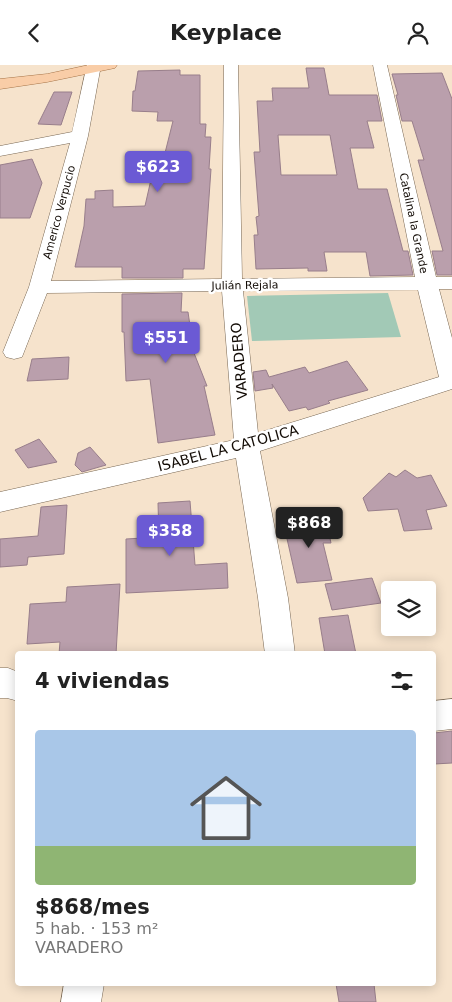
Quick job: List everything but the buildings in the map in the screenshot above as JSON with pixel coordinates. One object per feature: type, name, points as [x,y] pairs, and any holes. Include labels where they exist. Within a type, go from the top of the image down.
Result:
[{"type":"main road","points":[[0,84],[47,78],[99,66]]},
{"type":"street","name":"VARADERO","points":[[231,65],[232,285],[247,446],[273,598],[280,651]]},
{"type":"street","name":"Catalina la Grande","points":[[380,65],[427,284],[452,381]]},
{"type":"street","name":"Americo Verpucio","points":[[14,352],[39,287],[99,66]]},
{"type":"street","points":[[0,151],[80,136]]},
{"type":"street","name":"Julián Rejala","points":[[39,287],[452,283]]},
{"type":"street","name":"ISABEL LA CATOLICA","points":[[0,502],[247,446],[452,381]]},
{"type":"street","points":[[0,683],[15,686]]},
{"type":"street","points":[[436,716],[452,714]]},
{"type":"street","points":[[81,1002],[84,986]]},
{"type":"green space","points":[[388,293],[401,337],[252,341],[247,296]]}]
